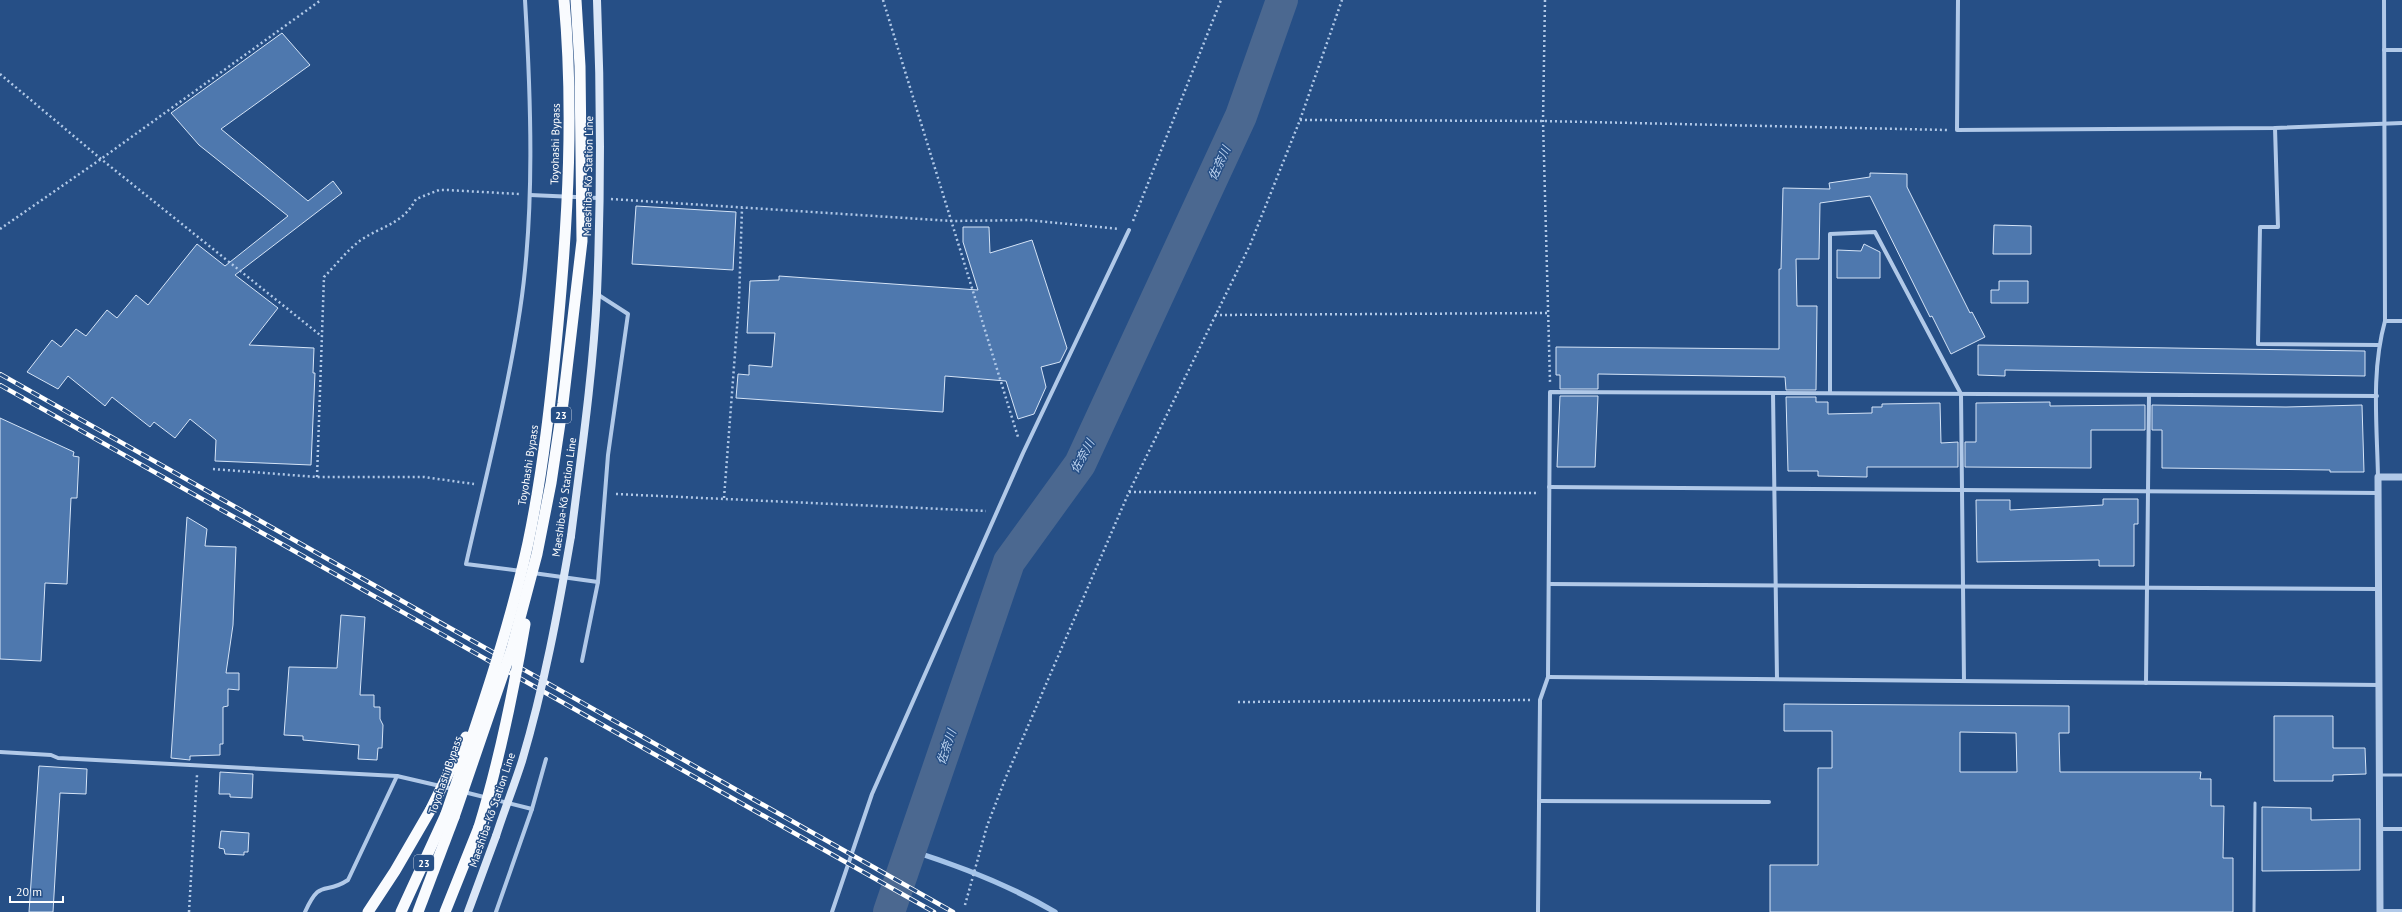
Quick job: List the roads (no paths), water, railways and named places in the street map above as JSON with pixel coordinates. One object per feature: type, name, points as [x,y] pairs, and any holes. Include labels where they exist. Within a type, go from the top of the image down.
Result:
[{"type":"highway","name":"Toyohashi Bypass","points":[[418,912],[450,816],[486,696],[528,543],[552,396],[566,245],[569,60],[564,0]]},
{"type":"highway","name":"Toyohashi Bypass","points":[[401,912],[450,816],[512,648],[537,554],[551,483],[563,403],[582,241],[580,66],[576,0]]},
{"type":"highway","points":[[445,912],[479,827],[499,760],[512,704],[537,554]]},
{"type":"highway","points":[[368,912],[395,871],[431,809],[486,696]]},
{"type":"main road","name":"Maeshiba-Kō Station Line","points":[[468,912],[522,762],[543,684],[560,603],[582,453],[597,294],[601,103],[597,0]]},
{"type":"street","points":[[525,0],[529,60],[530,195],[520,309],[503,405],[466,564],[598,582]]},
{"type":"street","points":[[1958,0],[1957,130],[2275,128],[2402,123]]},
{"type":"street","points":[[2384,0],[2385,321],[2378,345],[2377,396],[2380,912],[2402,912]]},
{"type":"street","points":[[2384,50],[2402,50]]},
{"type":"street","points":[[2275,128],[2278,227],[2260,227],[2258,344],[2378,345]]},
{"type":"street","points":[[530,195],[598,198]]},
{"type":"street","points":[[832,912],[872,794],[1023,454],[1129,230]]},
{"type":"street","points":[[1830,393],[1830,234],[1875,232],[1961,394],[1964,681]]},
{"type":"street","points":[[582,661],[598,582],[605,494],[617,388],[628,314],[597,294]]},
{"type":"street","points":[[2385,321],[2402,321]]},
{"type":"street","points":[[1538,912],[1540,700],[1548,677],[1550,392],[2377,396]]},
{"type":"street","points":[[1773,393],[1778,679]]},
{"type":"street","points":[[2146,683],[2149,395]]},
{"type":"street","points":[[2378,477],[2402,477]]},
{"type":"street","points":[[1549,487],[2378,493]]},
{"type":"street","points":[[1549,584],[2378,589]]},
{"type":"street","points":[[1548,677],[2379,685]]},
{"type":"street","points":[[0,752],[51,755],[58,758],[197,764],[397,776],[532,809]]},
{"type":"street","points":[[496,912],[532,809],[546,759]]},
{"type":"street","points":[[305,912],[312,896],[319,889],[342,884],[348,880],[397,776]]},
{"type":"street","points":[[1539,801],[1769,802]]},
{"type":"street","points":[[2379,829],[2402,829]]},
{"type":"lane","points":[[2379,775],[2402,775]]},
{"type":"lane","points":[[2254,912],[2255,803]]},
{"type":"waterway","name":"佐奈川","points":[[889,912],[1009,562],[1080,464],[1241,116],[1282,0]]},
{"type":"waterway","points":[[909,850],[984,877],[1020,893],[1055,912]]},
{"type":"railway","points":[[0,374],[953,912]]},
{"type":"railway","points":[[0,385],[934,912]]}]
